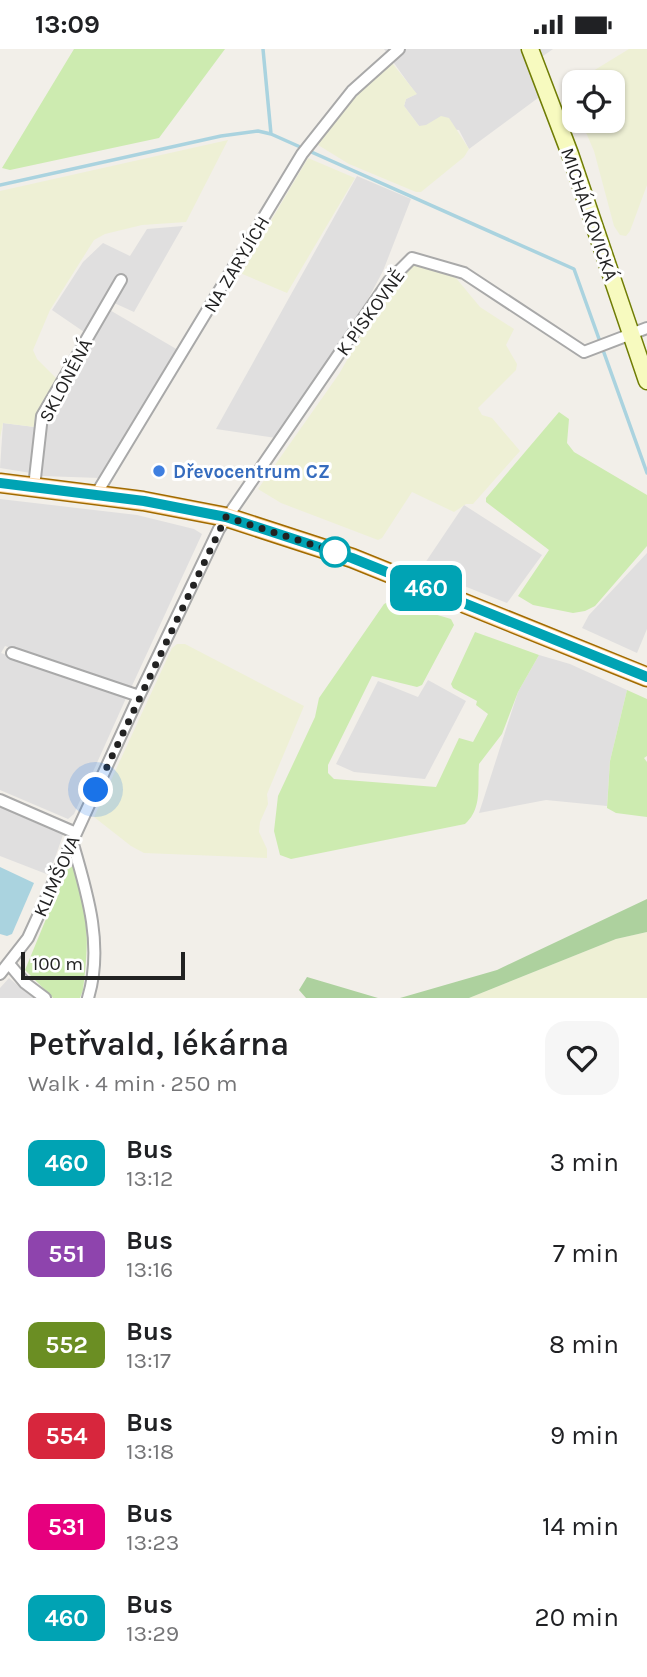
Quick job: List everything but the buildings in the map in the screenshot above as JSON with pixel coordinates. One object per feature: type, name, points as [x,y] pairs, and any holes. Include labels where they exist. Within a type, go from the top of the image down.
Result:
[{"type":"main road","points":[[0,483],[226,517],[352,558],[647,677]]},
{"type":"street","name":"NA ZARYJÍCH","points":[[95,496],[302,154],[352,91],[399,49]]},
{"type":"street","name":"MICHÁLKOVICKÁ","points":[[530,49],[570,153],[647,381]]},
{"type":"street","name":"K PÍSKOVNĚ","points":[[226,517],[389,281],[412,258],[464,273],[584,352],[647,328]]},
{"type":"street","name":"SKLONĚNÁ","points":[[34,487],[42,416],[121,281]]},
{"type":"street","name":"KLIMŠOVA","points":[[0,974],[10,965],[28,938],[139,696],[226,517]]},
{"type":"street","points":[[12,653],[139,696]]},
{"type":"street","points":[[0,800],[74,837],[88,893],[95,939],[88,998]]},
{"type":"street","points":[[10,965],[25,983],[45,998]]},
{"type":"shaded area","points":[[384,49],[553,49],[529,66],[542,95],[469,149],[459,130],[419,126],[404,106],[406,99],[416,94]]},
{"type":"shaded area","points":[[357,176],[411,199],[383,271],[353,327],[276,438],[216,429]]},
{"type":"shaded area","points":[[183,226],[134,312],[112,302],[126,280],[120,276],[87,334],[52,310],[83,262],[103,243],[130,256],[147,229]]},
{"type":"shaded area","points":[[108,309],[178,350],[100,478],[42,476],[45,418]]},
{"type":"shaded area","points":[[3,423],[35,427],[31,473],[0,468]]},
{"type":"shaded area","points":[[0,499],[137,515],[194,529],[202,534],[131,688],[5,646],[1,653],[127,696],[74,814],[68,819],[0,790]]},
{"type":"shaded area","points":[[464,505],[542,555],[507,603],[421,569]]},
{"type":"shaded area","points":[[647,553],[647,629],[637,653],[582,628],[589,615]]},
{"type":"shaded area","points":[[539,655],[570,664],[627,690],[610,761],[607,806],[546,800],[479,813],[518,692]]},
{"type":"shaded area","points":[[428,680],[466,701],[425,779],[354,772],[336,764],[378,681],[418,697]]},
{"type":"shaded area","points":[[0,807],[63,835],[49,875],[0,856]]},
{"type":"shaded area","points":[[9,978],[34,998],[0,998],[0,988]]},
{"type":"green space","points":[[74,49],[225,49],[159,138],[10,170],[2,168]]},
{"type":"green space","points":[[629,49],[647,49],[647,185],[626,236],[620,235],[614,226],[594,151],[586,133],[625,133],[625,70],[595,70]]},
{"type":"green space","points":[[392,63],[417,94],[406,99],[404,106],[419,126],[441,116],[449,118],[469,149],[464,157],[421,192],[349,164],[318,145],[347,105]]},
{"type":"green space","points":[[228,140],[186,222],[142,225],[105,234],[94,240],[50,310],[33,350],[37,359],[58,380],[35,427],[3,423],[0,438],[0,191]]},
{"type":"green space","points":[[308,158],[355,178],[287,293],[240,273]]},
{"type":"green space","points":[[416,262],[456,278],[480,307],[514,329],[506,345],[517,364],[516,370],[478,408],[482,415],[492,418],[520,451],[473,504],[466,504],[454,512],[412,492],[382,538],[378,540],[281,503],[258,489],[339,374],[388,288]]},
{"type":"green space","points":[[559,412],[569,419],[567,443],[574,452],[647,495],[647,546],[595,606],[573,613],[533,605],[518,596],[549,550],[486,502],[486,498]]},
{"type":"green space","points":[[390,601],[451,619],[454,625],[422,685],[417,687],[372,676],[328,765],[328,773],[334,779],[436,787],[459,738],[473,742],[488,714],[476,705],[477,701],[453,688],[451,684],[475,632],[539,655],[518,692],[502,734],[479,764],[475,811],[465,824],[291,859],[280,855],[274,831],[278,796],[315,717],[319,698],[384,604]]},
{"type":"green space","points":[[177,644],[185,644],[304,706],[267,794],[268,804],[260,822],[259,832],[267,849],[267,858],[144,853],[94,817],[172,648]]},
{"type":"green space","points":[[627,690],[647,699],[647,756],[644,758],[647,762],[647,817],[616,813],[607,808],[610,761]]},
{"type":"green space","points":[[75,866],[83,899],[86,928],[83,990],[80,998],[53,998],[25,970],[67,868]]},
{"type":"green space","points":[[647,899],[647,932],[616,939],[469,998],[400,998],[497,970]]},
{"type":"green space","points":[[647,932],[647,998],[469,998],[616,939]]},
{"type":"green space","points":[[307,977],[378,998],[306,998],[299,990]]},
{"type":"water","points":[[0,867],[34,883],[12,934],[7,936],[0,934]]},
{"type":"waterway","points":[[263,49],[271,134]]},
{"type":"waterway","points":[[0,185],[221,136],[258,131],[271,134],[574,269],[647,473]]},
{"type":"bus line","name":"460","points":[[0,483],[144,501],[226,517],[273,531],[352,558],[647,677]]},
{"type":"place","name":"Dřevocentrum CZ","points":[[159,471]]},
{"type":"route","points":[[96,790],[226,517],[335,552]]}]
